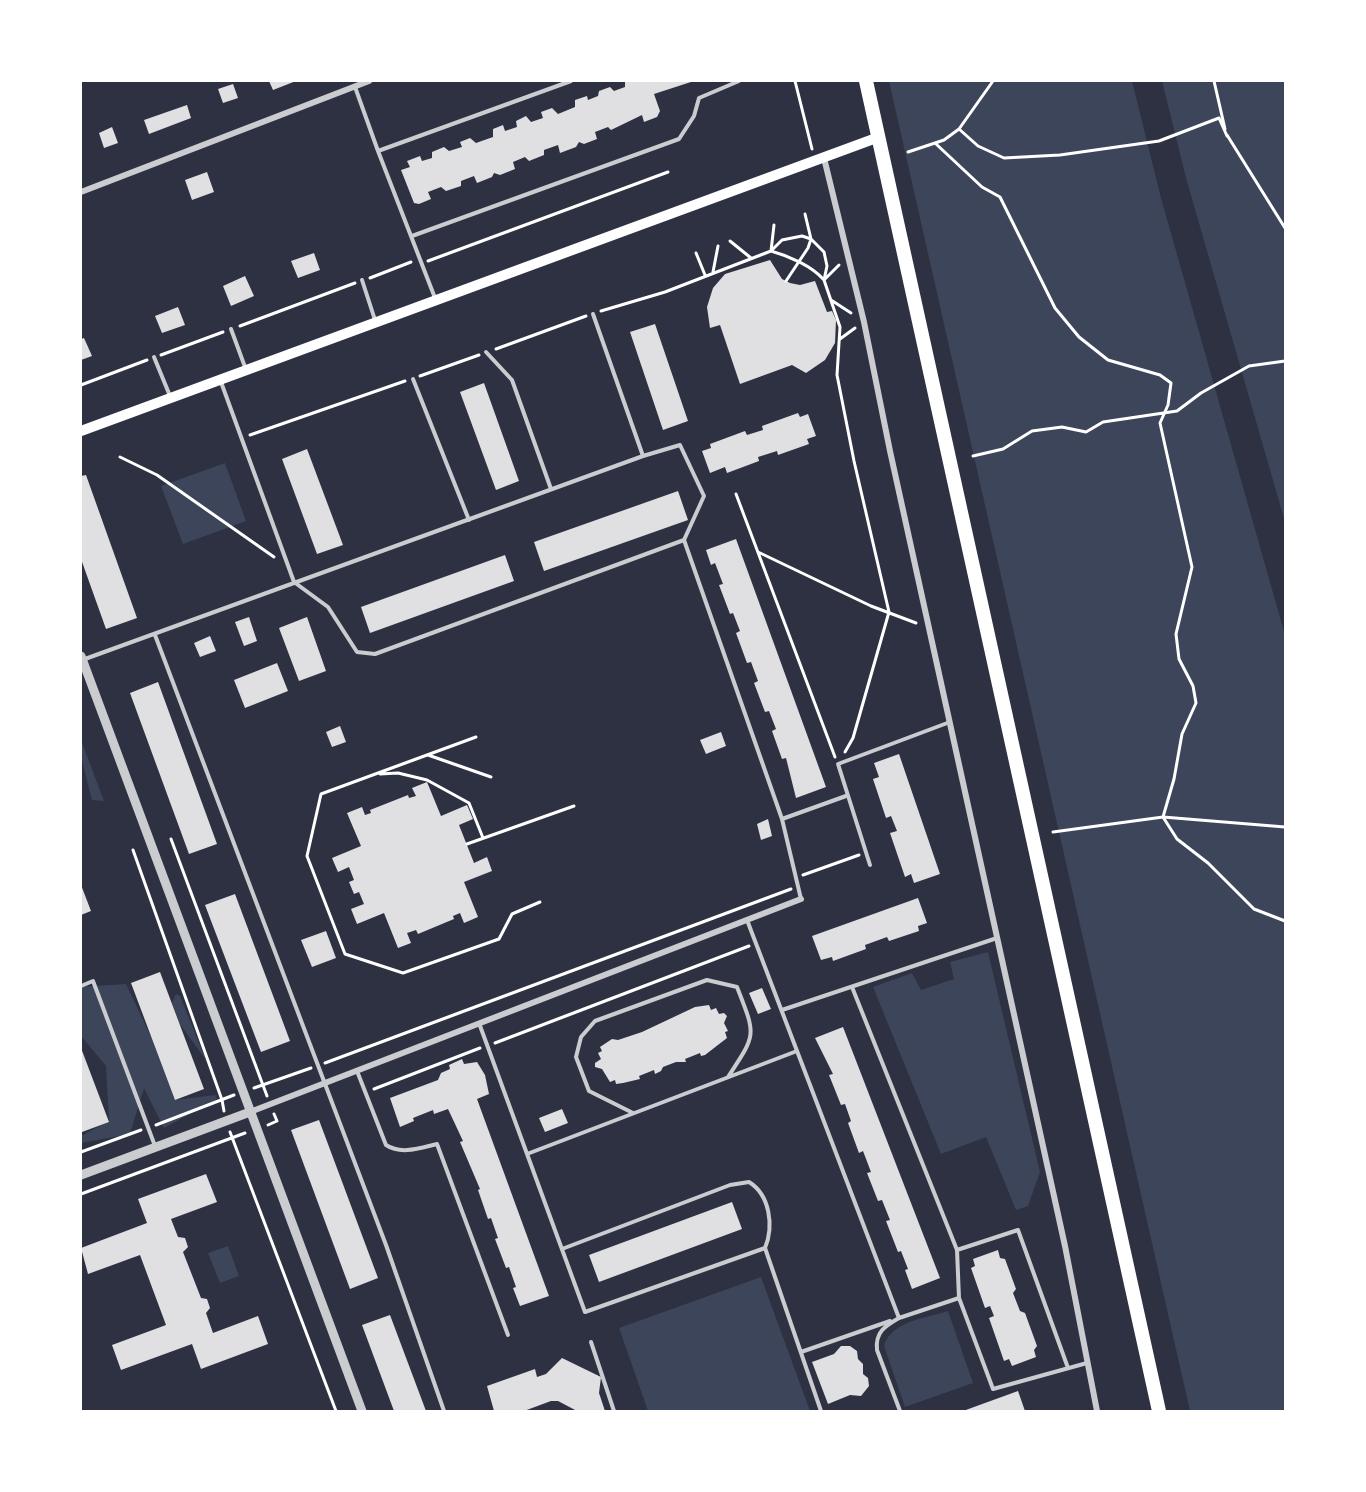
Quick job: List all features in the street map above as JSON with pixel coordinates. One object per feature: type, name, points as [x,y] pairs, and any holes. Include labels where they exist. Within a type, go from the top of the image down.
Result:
[{"type":"highway","points":[[867,81],[1159,1411]]},
{"type":"main road","points":[[81,431],[879,137]]},
{"type":"street","points":[[81,192],[369,81]]},
{"type":"street","points":[[819,159],[848,255],[864,322],[1065,1246],[1097,1411]]},
{"type":"street","points":[[81,659],[362,1411]]},
{"type":"street","points":[[81,1175],[357,1071],[801,898]]},
{"type":"lane","points":[[378,151],[571,81]]},
{"type":"lane","points":[[412,236],[679,139],[694,116],[699,98],[739,81]]},
{"type":"lane","points":[[355,86],[436,301]]},
{"type":"lane","points":[[362,280],[376,324]]},
{"type":"lane","points":[[593,314],[643,456]]},
{"type":"lane","points":[[231,329],[246,371]]},
{"type":"lane","points":[[486,352],[512,380],[551,489]]},
{"type":"lane","points":[[154,357],[171,399]]},
{"type":"lane","points":[[413,379],[469,520]]},
{"type":"lane","points":[[221,381],[294,582],[328,607],[357,652],[375,654],[684,540]]},
{"type":"lane","points":[[81,659],[155,635],[294,582],[643,456],[680,445],[704,496],[684,540],[782,819],[801,898]]},
{"type":"lane","points":[[155,635],[325,1083],[444,1411]]},
{"type":"lane","points":[[870,865],[846,796],[838,764],[950,722]]},
{"type":"lane","points":[[782,819],[846,796]]},
{"type":"lane","points":[[746,920],[757,943],[899,1318]]},
{"type":"lane","points":[[782,1010],[997,938]]},
{"type":"lane","points":[[633,1113],[589,1091],[576,1057],[581,1037],[595,1021],[707,980],[737,987],[753,1027],[748,1047],[728,1077]]},
{"type":"lane","points":[[81,986],[93,981],[155,1147]]},
{"type":"lane","points":[[852,987],[957,1250],[959,1298],[993,1389],[1087,1363]]},
{"type":"lane","points":[[479,1023],[585,1312],[765,1248]]},
{"type":"lane","points":[[527,1154],[797,1051]]},
{"type":"lane","points":[[357,1071],[386,1145],[394,1150],[403,1150],[436,1144],[508,1335]]},
{"type":"lane","points":[[562,1249],[730,1185],[749,1182],[758,1187],[770,1218],[771,1233],[765,1248],[821,1411]]},
{"type":"lane","points":[[957,1250],[1018,1230],[1068,1368]]},
{"type":"lane","points":[[801,1352],[959,1298]]},
{"type":"lane","points":[[899,1318],[883,1328],[876,1340],[900,1411]]},
{"type":"lane","points":[[591,1342],[614,1411]]},
{"type":"path","points":[[795,81],[819,159]]},
{"type":"path","points":[[908,152],[944,140],[958,129],[993,81]]},
{"type":"path","points":[[1214,81],[1227,136]]},
{"type":"path","points":[[958,129],[978,146],[1004,158],[1060,155],[1159,141],[1219,118],[1227,136],[1285,228]]},
{"type":"path","points":[[935,143],[982,187],[1000,197],[1055,308],[1079,338],[1108,360],[1160,375],[1172,382],[1160,423],[1192,567],[1176,634],[1179,659],[1193,686],[1196,704],[1182,734],[1174,779],[1163,817],[1177,839],[1208,863],[1254,909],[1285,921]]},
{"type":"path","points":[[81,385],[362,280],[668,172]]},
{"type":"path","points":[[786,281],[811,239],[805,214]]},
{"type":"path","points":[[771,251],[774,225]]},
{"type":"path","points":[[243,437],[593,314],[665,292],[771,251],[788,238],[802,236],[811,239],[824,252],[827,266],[824,280]]},
{"type":"path","points":[[730,241],[751,258]]},
{"type":"path","points":[[713,272],[718,246]]},
{"type":"path","points":[[771,251],[817,272],[824,280],[840,327],[837,375],[854,462],[889,612],[853,738],[838,764]]},
{"type":"path","points":[[696,253],[705,275]]},
{"type":"path","points":[[824,280],[848,255]]},
{"type":"path","points":[[831,300],[864,322],[840,339]]},
{"type":"path","points":[[973,456],[1003,449],[1032,431],[1062,427],[1086,432],[1103,422],[1177,411],[1201,393],[1248,366],[1285,361]]},
{"type":"path","points":[[120,457],[157,475],[288,566]]},
{"type":"path","points":[[736,494],[838,764]]},
{"type":"path","points":[[758,552],[929,628]]},
{"type":"path","points":[[476,737],[321,794],[307,855],[345,954],[403,973],[499,939],[512,914],[540,902]]},
{"type":"path","points":[[426,755],[491,777]]},
{"type":"path","points":[[376,774],[398,773],[427,780],[469,803],[483,838]]},
{"type":"path","points":[[467,844],[574,806]]},
{"type":"path","points":[[1053,832],[1163,817],[1285,827]]},
{"type":"path","points":[[81,1194],[277,1121],[171,839]]},
{"type":"path","points":[[796,878],[866,852]]},
{"type":"path","points":[[81,1152],[798,887]]},
{"type":"path","points":[[365,1092],[757,943]]},
{"type":"shaded area","points":[[889,81],[1132,81],[1161,198],[1285,635],[1285,1411],[1190,1411]]},
{"type":"shaded area","points":[[1162,81],[1285,81],[1285,522],[1186,178]]},
{"type":"shaded area","points":[[225,463],[246,521],[183,544],[161,486]]},
{"type":"shaded area","points":[[81,740],[104,801],[92,800],[81,757]]},
{"type":"shaded area","points":[[988,952],[1040,1172],[1028,1206],[1016,1210],[986,1137],[941,1154],[873,987],[912,973],[921,990],[954,979],[950,962]]},
{"type":"shaded area","points":[[126,984],[152,1039],[175,1100],[215,1095],[217,1099],[164,1128],[144,1088],[130,1134],[81,1143],[81,1136],[109,1121],[106,1066],[81,1036],[81,987]]},
{"type":"shaded area","points":[[176,994],[180,996],[206,1060],[179,1023],[172,1003]]},
{"type":"shaded area","points":[[228,1246],[239,1276],[220,1283],[208,1253]]},
{"type":"shaded area","points":[[761,1277],[810,1411],[648,1411],[619,1328]]},
{"type":"shaded area","points":[[948,1311],[973,1383],[905,1407],[884,1346],[894,1331],[902,1326]]},
{"type":"building","points":[[269,81],[296,81],[273,90]]},
{"type":"building","points":[[625,81],[694,81],[654,94],[660,111],[657,117],[644,122],[642,115],[611,130],[608,127],[595,132],[597,139],[584,144],[579,142],[576,147],[560,153],[558,145],[544,150],[544,155],[529,161],[525,157],[513,162],[515,169],[500,175],[494,173],[492,177],[477,183],[474,176],[461,181],[461,186],[446,191],[441,187],[428,192],[431,199],[419,204],[414,203],[401,170],[410,167],[407,161],[420,156],[422,161],[432,158],[432,152],[444,147],[449,151],[462,147],[460,142],[470,138],[476,143],[493,137],[493,129],[503,125],[505,131],[517,127],[516,121],[526,116],[531,122],[543,118],[541,112],[552,108],[558,114],[575,107],[575,100],[587,96],[588,100],[598,96],[599,91],[610,87],[614,91],[625,87]]},
{"type":"building","points":[[233,84],[238,98],[223,103],[218,89]]},
{"type":"building","points":[[187,105],[191,118],[149,134],[144,120]]},
{"type":"building","points":[[112,127],[118,143],[104,148],[99,133]]},
{"type":"building","points":[[207,172],[214,192],[192,200],[185,180]]},
{"type":"building","points":[[314,253],[320,270],[298,278],[291,261]]},
{"type":"building","points":[[770,260],[782,279],[790,283],[800,285],[815,281],[827,312],[832,311],[836,320],[835,343],[825,360],[806,373],[792,365],[740,384],[720,325],[710,328],[707,307],[713,288],[725,274]]},
{"type":"building","points":[[245,276],[254,296],[231,306],[223,286]]},
{"type":"building","points":[[178,307],[185,325],[162,333],[155,316]]},
{"type":"building","points":[[655,324],[688,421],[663,430],[630,332]]},
{"type":"building","points":[[84,338],[92,356],[81,360],[81,339]]},
{"type":"building","points":[[484,383],[519,481],[496,490],[460,392]]},
{"type":"building","points":[[798,413],[800,417],[808,414],[816,436],[807,439],[809,444],[778,455],[777,451],[758,457],[759,461],[727,473],[725,467],[710,473],[702,451],[711,448],[710,444],[745,431],[747,435],[763,430],[762,426]]},
{"type":"building","points":[[307,449],[343,545],[317,554],[282,459]]},
{"type":"building","points":[[86,475],[137,618],[106,629],[81,559],[81,476]]},
{"type":"building","points":[[678,491],[688,520],[544,571],[534,542]]},
{"type":"building","points":[[736,539],[826,787],[796,798],[786,758],[782,759],[772,731],[776,729],[769,711],[765,712],[754,683],[758,681],[751,662],[747,663],[736,633],[740,631],[733,613],[730,614],[719,585],[723,584],[715,563],[711,565],[706,550]]},
{"type":"building","points":[[505,555],[514,581],[370,633],[361,607]]},
{"type":"building","points":[[249,617],[257,641],[244,646],[235,622]]},
{"type":"building","points":[[307,617],[326,671],[299,681],[279,628]]},
{"type":"building","points":[[210,636],[216,651],[200,657],[194,643]]},
{"type":"building","points":[[277,663],[288,691],[245,708],[234,680]]},
{"type":"building","points":[[158,682],[217,844],[189,854],[130,693]]},
{"type":"building","points":[[340,726],[346,742],[332,747],[326,732]]},
{"type":"building","points":[[721,732],[726,746],[706,754],[700,740]]},
{"type":"building","points":[[899,754],[940,874],[914,883],[911,874],[905,877],[890,833],[897,831],[891,816],[886,818],[873,779],[879,777],[874,763]]},
{"type":"building","points":[[427,782],[441,816],[467,805],[473,819],[459,825],[474,863],[487,857],[492,871],[464,882],[478,917],[464,923],[460,913],[453,916],[454,919],[418,934],[416,930],[407,933],[411,943],[398,948],[384,913],[357,924],[351,909],[364,904],[359,892],[354,894],[349,882],[354,880],[349,867],[338,872],[332,858],[361,846],[347,813],[362,807],[365,815],[371,813],[370,810],[408,795],[409,798],[416,796],[412,788]]},
{"type":"building","points":[[768,819],[772,836],[761,840],[757,824]]},
{"type":"building","points":[[81,885],[91,911],[81,915]]},
{"type":"building","points":[[235,894],[290,1041],[261,1052],[205,905]]},
{"type":"building","points":[[918,898],[927,923],[918,926],[919,931],[889,941],[887,937],[865,945],[866,949],[833,961],[832,957],[821,960],[812,936]]},
{"type":"building","points":[[326,931],[336,958],[312,967],[301,940]]},
{"type":"building","points":[[160,972],[204,1089],[175,1100],[131,983]]},
{"type":"building","points":[[762,988],[771,1009],[758,1014],[749,993]]},
{"type":"building","points":[[709,1005],[711,1010],[716,1008],[719,1014],[724,1013],[727,1016],[724,1023],[728,1031],[725,1032],[727,1038],[705,1055],[701,1056],[700,1053],[685,1059],[686,1062],[676,1062],[663,1067],[655,1074],[654,1070],[639,1076],[640,1079],[616,1084],[615,1080],[610,1082],[602,1069],[595,1067],[595,1063],[601,1059],[598,1053],[602,1051],[600,1047],[612,1039],[618,1040],[642,1032],[695,1007]]},
{"type":"building","points":[[843,1027],[940,1278],[912,1289],[905,1270],[908,1269],[901,1251],[898,1252],[886,1221],[890,1220],[882,1200],[878,1201],[867,1173],[871,1172],[863,1151],[859,1153],[848,1123],[851,1121],[845,1104],[841,1105],[829,1075],[833,1074],[815,1038]]},
{"type":"building","points":[[81,1048],[109,1122],[82,1132],[81,1129]]},
{"type":"building","points":[[462,1059],[464,1064],[477,1062],[485,1075],[489,1094],[477,1099],[549,1296],[520,1306],[513,1288],[516,1287],[509,1267],[506,1268],[495,1239],[498,1238],[491,1218],[488,1219],[478,1190],[480,1189],[460,1142],[463,1141],[448,1109],[434,1114],[433,1110],[413,1118],[414,1121],[400,1127],[390,1098],[438,1080],[441,1073],[450,1069],[449,1065]]},
{"type":"building","points":[[562,1109],[568,1123],[545,1132],[539,1118]]},
{"type":"building","points":[[319,1120],[378,1278],[350,1289],[291,1130]]},
{"type":"building","points":[[206,1174],[217,1202],[171,1219],[178,1237],[185,1238],[188,1247],[183,1252],[201,1298],[207,1299],[210,1308],[206,1313],[213,1333],[258,1316],[268,1344],[201,1369],[192,1344],[121,1370],[112,1345],[166,1325],[140,1255],[88,1274],[81,1248],[147,1223],[138,1199]]},
{"type":"building","points":[[732,1202],[742,1229],[599,1282],[589,1255]]},
{"type":"building","points":[[998,1250],[1000,1258],[1005,1259],[1016,1289],[1013,1293],[1020,1311],[1025,1313],[1037,1346],[1034,1350],[1036,1357],[1012,1366],[1009,1359],[1004,1361],[989,1318],[994,1316],[990,1306],[985,1308],[971,1268],[975,1266],[973,1259]]},
{"type":"building","points":[[390,1315],[426,1411],[394,1411],[362,1325]]},
{"type":"building","points":[[841,1346],[850,1346],[857,1351],[869,1386],[861,1396],[850,1395],[828,1404],[812,1362],[834,1354]]},
{"type":"building","points":[[562,1358],[601,1377],[599,1393],[605,1411],[577,1411],[558,1401],[551,1401],[524,1411],[494,1411],[487,1386],[535,1369],[537,1377],[546,1374]]},
{"type":"building","points":[[1018,1391],[1025,1411],[963,1411]]}]
